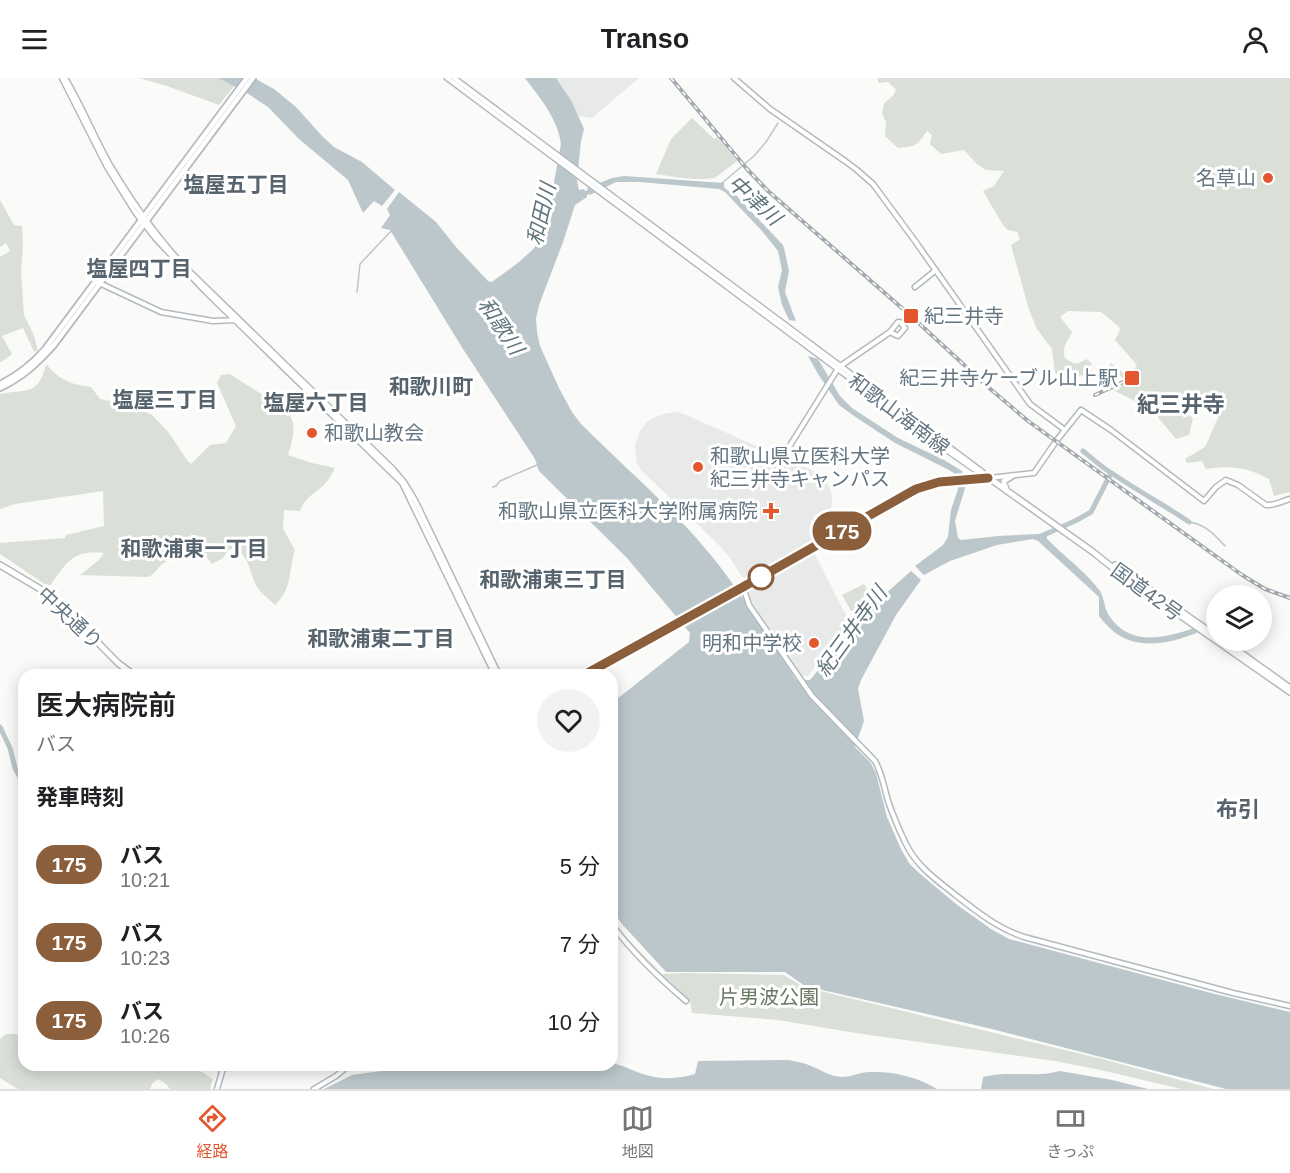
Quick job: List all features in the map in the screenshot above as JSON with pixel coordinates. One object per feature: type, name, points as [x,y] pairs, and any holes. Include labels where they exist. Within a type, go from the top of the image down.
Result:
[{"type":"highway","points":[[1008,492],[1004,481],[1012,476]]},
{"type":"highway","points":[[595,669],[916,489],[939,482],[988,478]]},
{"type":"highway","name":"国道42号","points":[[988,478],[1118,572],[1206,631]]},
{"type":"highway","name":"中央通り","points":[[0,565],[52,596],[126,669]]},
{"type":"highway","name":"国道42号","points":[[1234,651],[1290,690]]},
{"type":"highway","name":"国道42号","points":[[1238,651],[1290,690]]},
{"type":"main road","points":[[63,78],[107,166],[144,221],[238,320],[404,482],[415,500],[494,669]]},
{"type":"main road","points":[[0,386],[37,358],[144,221],[247,78]]},
{"type":"main road","points":[[226,110],[253,78]]},
{"type":"main road","name":"和歌山海南線","points":[[447,78],[557,157]]},
{"type":"main road","name":"和歌山海南線","points":[[454,78],[580,175],[988,478]]},
{"type":"main road","points":[[734,78],[789,123],[857,170],[882,195],[1030,404],[1065,430]]},
{"type":"main road","points":[[915,287],[936,270]]},
{"type":"main road","points":[[97,282],[161,312],[213,321],[238,320]]},
{"type":"main road","points":[[784,455],[839,367],[890,332]]},
{"type":"main road","name":"和歌山海南線","points":[[839,367],[988,478]]},
{"type":"main road","points":[[988,478],[1034,473],[1081,410],[1204,501],[1226,480],[1238,484],[1266,506],[1290,499]]},
{"type":"main road","points":[[966,480],[973,472],[969,466]]},
{"type":"main road","points":[[741,588],[749,605],[812,696],[872,757],[878,767],[893,814],[914,858],[931,876],[990,922],[1036,940],[1290,1006]]},
{"type":"main road","points":[[618,932],[663,981],[686,1000]]},
{"type":"main road","points":[[217,1089],[222,1071]]},
{"type":"main road","points":[[314,1089],[342,1071]]},
{"type":"shaded area","points":[[556,78],[639,78],[592,118],[579,116]]},
{"type":"shaded area","points":[[679,412],[821,476],[832,494],[832,506],[824,525],[814,540],[745,578],[742,577],[720,546],[642,471],[637,463],[635,446],[640,431],[647,422],[667,413]]},
{"type":"shaded area","points":[[813,551],[850,623],[808,676],[800,676],[749,598],[748,592]]},
{"type":"green space","points":[[139,78],[218,78],[234,86],[219,105]]},
{"type":"green space","points":[[878,78],[1290,78],[1290,492],[1274,496],[1269,479],[1246,470],[1231,467],[1206,469],[1202,461],[1187,463],[1185,459],[1205,447],[1218,418],[1197,398],[1180,393],[1171,401],[1193,418],[1189,435],[1176,439],[1151,409],[1117,392],[1103,381],[1106,376],[1120,385],[1124,381],[1109,367],[1111,363],[1127,376],[1137,365],[1115,340],[1120,330],[1119,327],[1101,312],[1068,311],[1061,316],[1072,332],[1064,347],[1065,358],[1076,363],[1087,359],[1092,364],[1084,371],[1088,376],[1080,375],[1075,382],[1055,373],[1052,349],[1037,329],[1029,310],[1011,245],[1020,239],[1017,232],[1008,230],[1003,225],[983,191],[994,186],[1004,171],[986,170],[964,150],[941,154],[930,144],[932,135],[927,131],[916,144],[898,148],[885,136],[886,123],[882,113],[884,103],[893,96],[896,90],[888,82],[878,83]]},
{"type":"green space","points":[[692,118],[714,139],[717,137],[737,161],[715,178],[693,179],[656,174],[671,139]]},
{"type":"green space","points":[[0,200],[14,225],[22,226],[21,272],[24,315],[38,350],[34,352],[23,328],[2,336],[12,354],[0,362],[0,257],[10,251],[6,243],[0,247]]},
{"type":"green space","points":[[46,364],[66,381],[91,387],[100,399],[136,407],[152,415],[169,433],[191,464],[210,445],[226,443],[236,426],[217,383],[221,375],[230,374],[273,401],[287,413],[293,422],[293,436],[288,455],[335,468],[326,483],[307,499],[300,511],[284,510],[283,529],[295,550],[285,592],[275,605],[256,586],[247,561],[237,548],[228,550],[223,558],[212,564],[202,552],[179,556],[163,563],[148,577],[80,575],[104,553],[84,553],[65,565],[49,587],[0,554],[0,543],[65,538],[66,535],[104,526],[103,491],[15,504],[0,509],[0,394],[24,391],[35,386],[40,381]]},
{"type":"green space","points":[[864,584],[872,600],[851,611],[842,595]]},
{"type":"green space","name":"片男波公園","points":[[618,926],[662,974],[784,975],[804,987],[1102,1059],[1213,1089],[1181,1089],[1055,1061],[778,1020],[692,1013],[690,1001],[669,984],[624,937]]},
{"type":"green space","points":[[6,1034],[18,1035],[18,1071],[199,1071],[213,1079],[210,1089],[170,1089],[158,1079],[150,1089],[18,1089],[0,1078],[0,1039]]},
{"type":"water","points":[[218,78],[254,78],[274,89],[296,107],[334,147],[362,162],[395,190],[382,206],[374,201],[363,213],[348,180],[299,139],[268,107]]},
{"type":"water","points":[[525,78],[556,78],[572,102],[584,129],[577,180],[579,190],[584,189],[585,191],[588,190],[587,188],[612,178],[624,176],[724,183],[724,187],[732,191],[783,245],[789,271],[785,292],[796,321],[789,320],[782,305],[778,287],[782,270],[778,251],[725,192],[719,189],[616,182],[587,195],[575,205],[539,305],[536,318],[537,332],[540,346],[572,412],[581,424],[660,500],[704,547],[741,595],[796,680],[810,680],[865,612],[911,571],[921,580],[896,615],[861,680],[858,689],[864,721],[855,747],[870,762],[876,773],[887,817],[909,863],[956,904],[1009,939],[1290,1012],[1290,1089],[1226,1089],[988,1028],[805,986],[785,972],[666,972],[622,924],[618,918],[618,698],[689,642],[690,633],[627,558],[539,471],[535,459],[463,349],[390,230],[381,228],[390,215],[387,209],[399,192],[436,222],[488,281],[492,282],[514,266],[536,246],[545,231],[561,144],[556,126],[542,101]]},
{"type":"water","points":[[808,356],[818,359],[840,396],[852,408],[898,438],[962,471],[965,488],[955,521],[958,538],[961,540],[1039,534],[1049,530],[1052,534],[1047,536],[1047,539],[1100,591],[1108,614],[1121,628],[1133,635],[1160,637],[1206,624],[1206,628],[1186,637],[1152,644],[1121,637],[1099,616],[1099,597],[1033,539],[997,545],[950,561],[924,575],[915,566],[943,545],[948,537],[951,510],[958,489],[957,475],[895,443],[854,416],[839,405]]},
{"type":"water","points":[[788,1060],[806,1064],[838,1077],[870,1072],[896,1074],[914,1078],[937,1089],[324,1089],[352,1075],[381,1071],[618,1071],[618,1064],[650,1076],[669,1078],[695,1074],[698,1061]]},
{"type":"water","points":[[1060,1071],[1148,1089],[981,1089],[983,1077],[990,1075],[1043,1074]]},
{"type":"waterway","name":"中津川","points":[[722,183],[754,156],[778,123]]},
{"type":"waterway","points":[[357,292],[360,264],[392,230]]},
{"type":"waterway","points":[[1083,451],[1109,472],[1189,522]]},
{"type":"waterway","points":[[493,487],[500,481],[537,465]]},
{"type":"waterway","points":[[1046,534],[1091,512],[1111,473]]},
{"type":"waterway","points":[[1189,522],[1205,528],[1225,546]]},
{"type":"waterway","points":[[0,727],[18,773]]},
{"type":"railway","points":[[671,78],[768,191],[1028,421],[1242,575],[1265,589],[1290,598]]},
{"type":"railway","points":[[1095,395],[1132,378]]},
{"type":"bus line","name":"175","points":[[595,669],[916,489],[939,482],[988,478]]},
{"type":"place","name":"名草山","points":[[1268,178]]},
{"type":"place","name":"紀三井寺","points":[[911,316]]},
{"type":"place","name":"紀三井寺ケーブル山上駅","points":[[1132,378]]},
{"type":"place","name":"和歌山教会","points":[[312,433]]},
{"type":"place","name":"和歌山県立医科大学 紀三井寺キャンパス","points":[[698,467]]},
{"type":"place","name":"和歌山県立医科大学附属病院","points":[[771,511]]},
{"type":"place","name":"明和中学校","points":[[814,643]]},
{"type":"district","name":"塩屋五丁目","points":[[236,184]]},
{"type":"district","name":"塩屋四丁目","points":[[139,268]]},
{"type":"district","name":"和歌川町","points":[[431,386]]},
{"type":"district","name":"塩屋三丁目","points":[[165,399]]},
{"type":"district","name":"塩屋六丁目","points":[[316,402]]},
{"type":"district","name":"紀三井寺","points":[[1181,404]]},
{"type":"district","name":"和歌浦東一丁目","points":[[194,548]]},
{"type":"district","name":"和歌浦東三丁目","points":[[553,579]]},
{"type":"district","name":"和歌浦東二丁目","points":[[381,638]]},
{"type":"district","name":"布引","points":[[1238,809]]},
{"type":"water label","name":"和田川","points":[[541,214]]},
{"type":"water label","name":"和歌川","points":[[501,326]]},
{"type":"water label","name":"紀三井寺川","points":[[851,631]]}]
